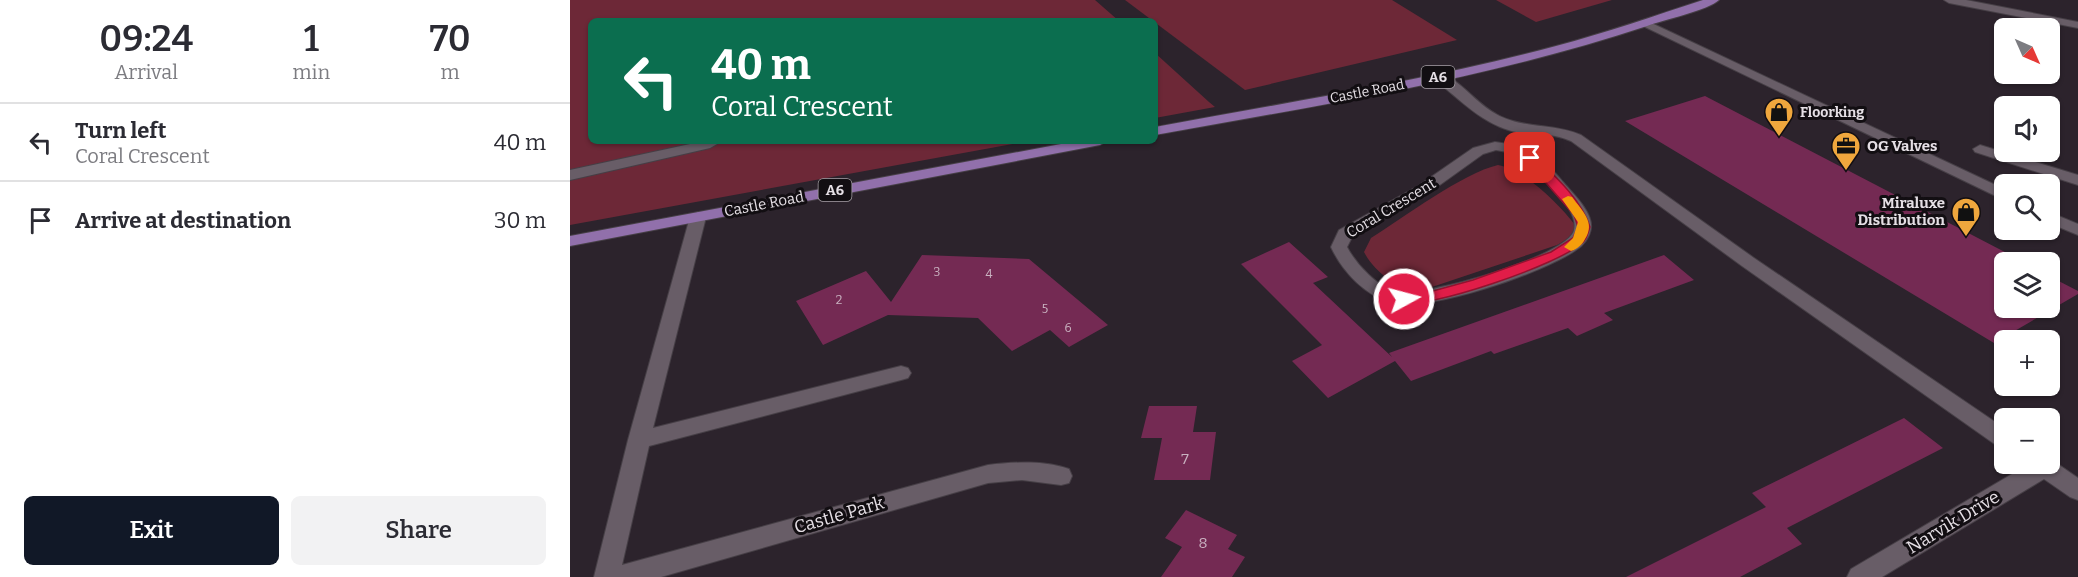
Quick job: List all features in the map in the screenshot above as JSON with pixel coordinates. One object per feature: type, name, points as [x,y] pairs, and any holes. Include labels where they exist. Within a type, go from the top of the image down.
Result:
[{"type":"main road","name":"Castle Road","points":[[1158,130],[1440,77],[1556,50],[1714,0]]},
{"type":"main road","name":"Castle Road","points":[[570,241],[1084,144]]},
{"type":"street","points":[[1949,0],[2078,25]]},
{"type":"street","points":[[1645,23],[1994,190]]},
{"type":"street","points":[[1440,77],[1487,116],[1507,125],[1561,131],[1581,141],[1748,262],[1994,432]]},
{"type":"street","points":[[1512,148],[1523,128]]},
{"type":"street","points":[[570,175],[710,144]]},
{"type":"street","name":"Coral Crescent","points":[[1495,146],[1512,148],[1539,165],[1580,214],[1584,222],[1583,231],[1579,240],[1570,247],[1477,284],[1413,300],[1396,298],[1383,293],[1341,253],[1340,243],[1345,234],[1424,189],[1478,151],[1495,146]]},
{"type":"street","points":[[1980,149],[2078,180]]},
{"type":"street","points":[[607,577],[639,440],[698,216]]},
{"type":"street","points":[[2060,222],[2078,230]]},
{"type":"street","points":[[639,440],[901,372]]},
{"type":"street","name":"Castle Park","points":[[621,577],[988,474],[1022,471],[1061,476]]},
{"type":"street","name":"Narvik Drive","points":[[1860,577],[2028,474]]},
{"type":"street","points":[[2056,474],[2078,490]]},
{"type":"shaded area","points":[[570,0],[1095,0],[1116,18],[588,18],[588,144],[1013,144],[570,225]]},
{"type":"shaded area","points":[[1125,0],[1392,0],[1457,40],[1245,90],[1158,25],[1158,18],[1149,18]]},
{"type":"shaded area","points":[[1496,0],[1612,0],[1536,22]]},
{"type":"shaded area","points":[[1158,56],[1209,102],[1215,107],[1158,117]]},
{"type":"shaded area","points":[[1498,165],[1530,181],[1560,207],[1575,225],[1569,237],[1557,245],[1420,291],[1395,283],[1374,267],[1364,252],[1371,238],[1451,186]]},
{"type":"building","points":[[1705,96],[2005,252],[1994,252],[1994,318],[2037,318],[2016,330],[1994,330],[1994,343],[1625,121]]},
{"type":"building","points":[[1289,242],[1328,277],[1313,283],[1392,357],[1389,353],[1664,255],[1694,280],[1604,313],[1613,320],[1577,336],[1568,328],[1494,354],[1491,351],[1411,381],[1395,361],[1328,398],[1292,361],[1322,345],[1241,264]]},
{"type":"building","points":[[922,255],[1029,259],[1108,325],[1069,347],[1050,330],[1012,351],[978,318],[888,315],[823,345],[796,301],[866,271],[891,302]]},
{"type":"building","points":[[2060,282],[2078,291],[2078,294],[2060,304]]},
{"type":"building","points":[[1149,406],[1197,406],[1193,432],[1216,432],[1210,480],[1154,480],[1162,438],[1141,438]]},
{"type":"building","points":[[1904,418],[1943,448],[1787,528],[1802,544],[1740,577],[1626,577],[1766,507],[1752,493]]},
{"type":"building","points":[[1186,510],[1237,535],[1228,549],[1245,557],[1232,577],[1161,577],[1182,547],[1165,538]]},
{"type":"slow traffic","points":[[1568,199],[1584,222],[1579,240],[1571,247]]},
{"type":"place","name":"Floorking","points":[[1779,138]]},
{"type":"place","name":"OG Valves","points":[[1846,172]]},
{"type":"place","name":"Miraluxe Distribution","points":[[1966,238]]},
{"type":"route","points":[[1404,299],[1413,300],[1477,284],[1556,255],[1579,240],[1584,227],[1580,214],[1539,165],[1530,158]]}]
